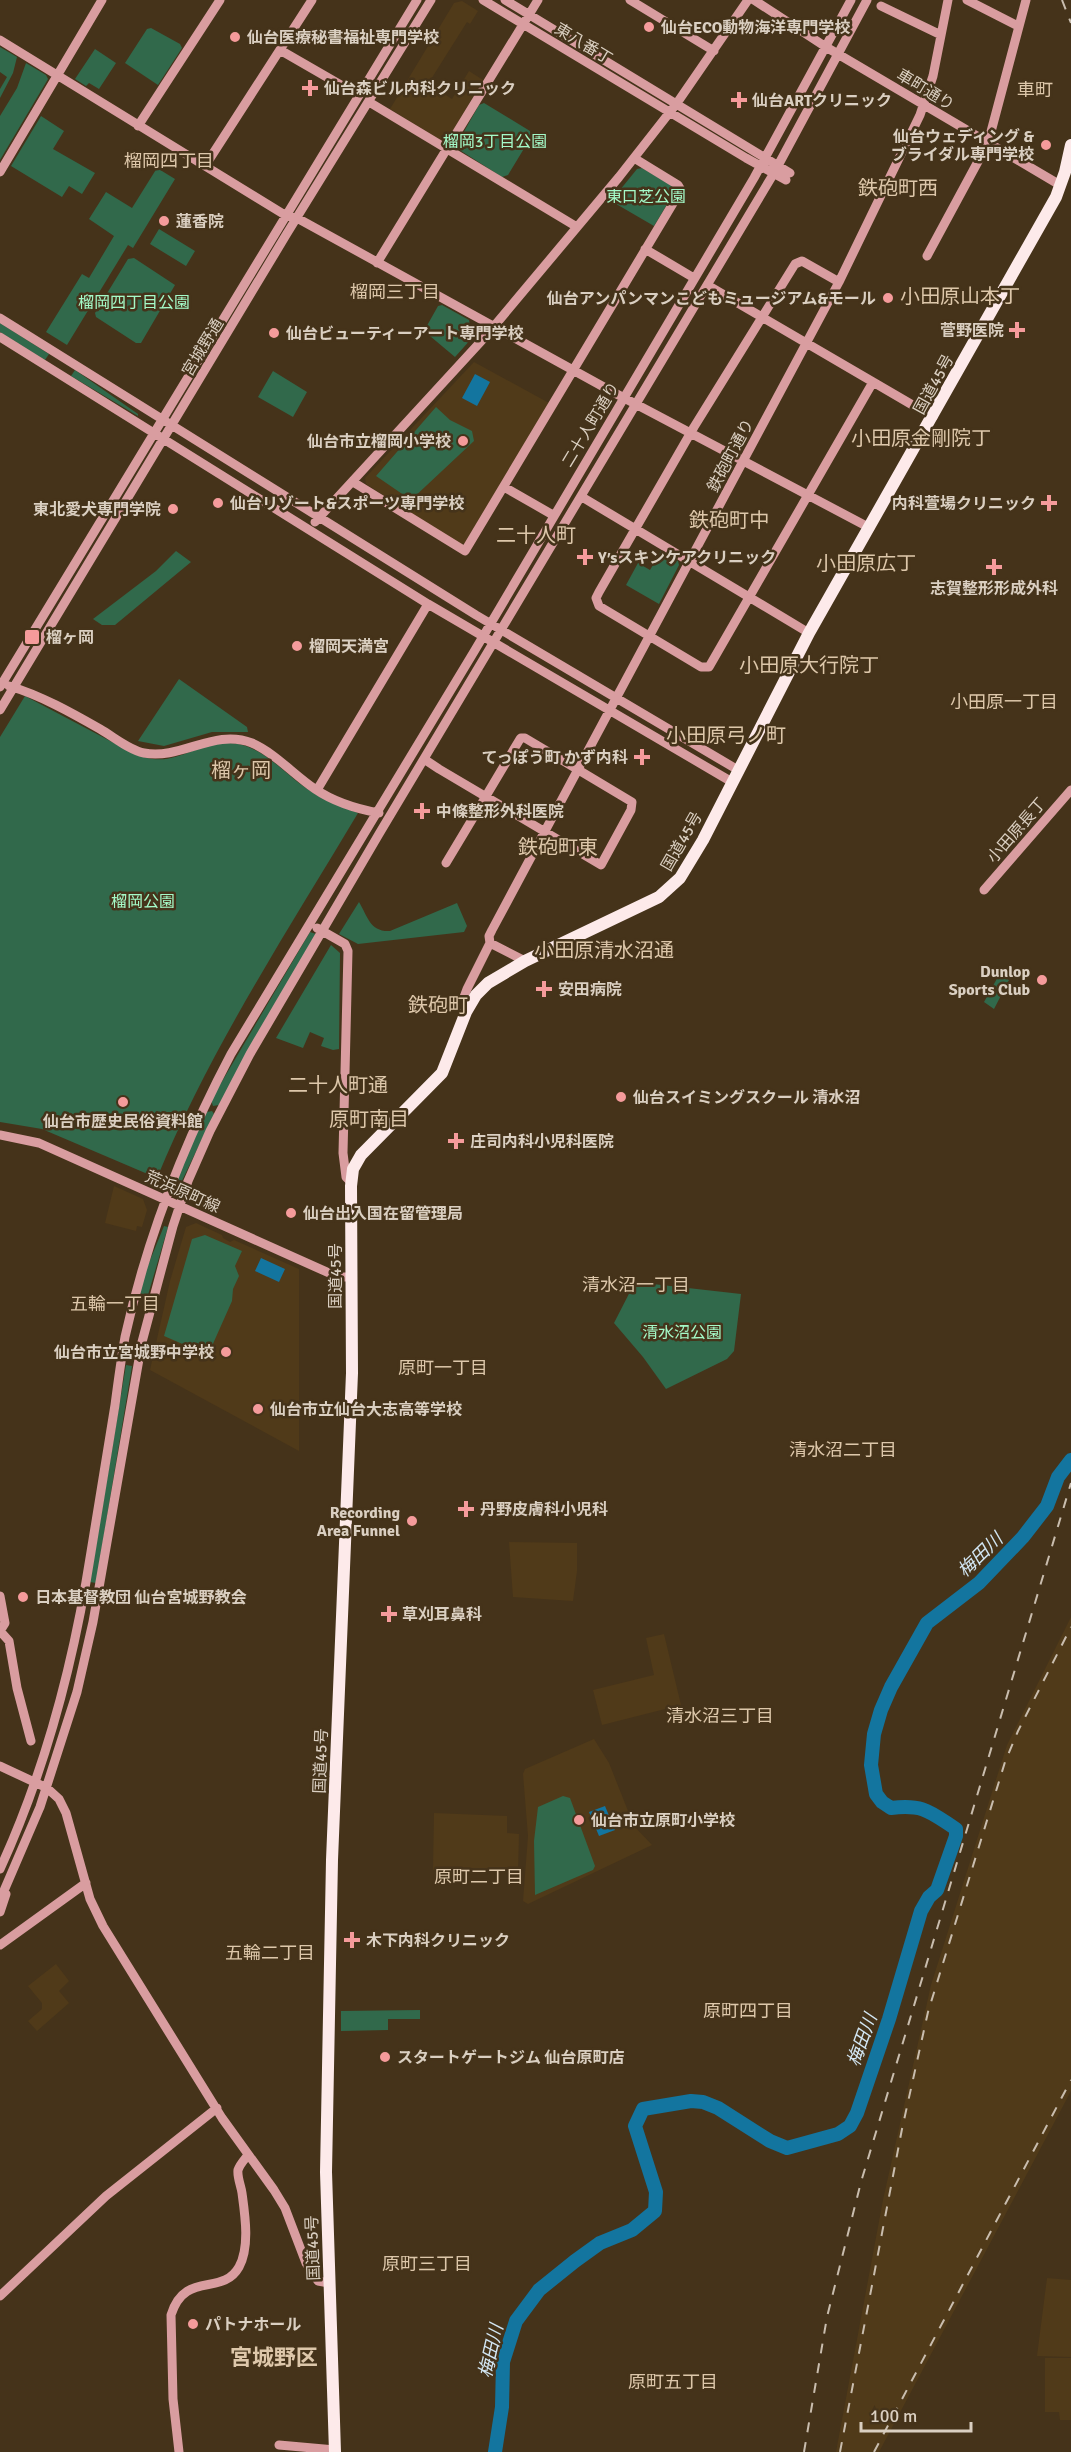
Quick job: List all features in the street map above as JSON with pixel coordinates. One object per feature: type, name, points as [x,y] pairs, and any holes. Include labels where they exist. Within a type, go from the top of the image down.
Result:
[{"type":"highway","name":"国道45号","points":[[335,2451],[326,2172],[332,1860],[349,1468],[351,1183],[353,1169],[361,1155],[442,1073],[469,1005],[488,983],[525,961],[659,897],[680,878],[698,850],[809,633],[1026,252],[1060,185],[1071,146]]},
{"type":"street","points":[[0,172],[102,0]]},
{"type":"street","points":[[138,126],[220,0]]},
{"type":"street","points":[[205,166],[312,0]]},
{"type":"street","name":"宮城野通","points":[[1,684],[417,0]]},
{"type":"street","name":"宮城野通","points":[[0,710],[431,0]]},
{"type":"street","name":"東八番丁","points":[[483,0],[670,112],[763,162]]},
{"type":"street","name":"東八番丁","points":[[505,0],[677,103],[763,162]]},
{"type":"street","points":[[377,263],[538,0]]},
{"type":"street","points":[[630,0],[714,51]]},
{"type":"street","points":[[310,529],[495,326],[577,227],[677,103],[748,0]]},
{"type":"street","name":"車町通り","points":[[754,0],[839,55],[1060,185]]},
{"type":"street","name":"二十人町通り","points":[[0,1869],[34,1783],[60,1704],[75,1642],[91,1553],[125,1338],[139,1281],[165,1199],[185,1150],[226,1063],[763,162],[851,0]]},
{"type":"street","name":"二十人町通り","points":[[9,1883],[47,1788],[85,1658],[138,1358],[155,1285],[180,1206],[210,1131],[231,1090],[390,816],[776,169],[867,0]]},
{"type":"street","name":"鉄砲町通り","points":[[469,1005],[464,997],[490,943],[492,930],[839,282],[924,105],[948,0]]},
{"type":"street","points":[[967,0],[1018,26]]},
{"type":"street","points":[[927,256],[988,143],[1026,0]]},
{"type":"street","points":[[881,6],[941,35]]},
{"type":"street","points":[[0,40],[285,215],[297,218],[623,398],[870,528]]},
{"type":"street","points":[[280,50],[358,95]]},
{"type":"street","points":[[369,102],[577,227]]},
{"type":"street","points":[[352,482],[465,551],[681,190],[678,185],[634,158]]},
{"type":"street","points":[[763,162],[788,176]]},
{"type":"street","points":[[645,249],[694,278]]},
{"type":"street","points":[[839,282],[802,261],[797,261],[691,433],[599,592],[597,603],[599,606],[701,667],[708,667],[873,382]]},
{"type":"street","points":[[707,285],[933,417]]},
{"type":"street","points":[[0,318],[489,624],[738,770]]},
{"type":"street","points":[[0,337],[428,604],[732,782]]},
{"type":"street","points":[[504,487],[553,515]]},
{"type":"street","points":[[582,497],[809,633]]},
{"type":"street","points":[[316,790],[428,604]]},
{"type":"street","points":[[1,684],[14,687],[98,728],[140,752],[171,753],[211,740],[226,738],[250,743],[261,748],[316,790],[341,802],[390,816]]},
{"type":"street","points":[[424,759],[486,796],[544,831],[601,865],[631,810],[630,799],[523,737],[520,740],[486,796],[446,863]]},
{"type":"street","name":"小田原長丁","points":[[984,890],[1071,790]]},
{"type":"street","points":[[310,924],[345,944],[348,951],[344,1169],[351,1183]]},
{"type":"street","points":[[490,943],[525,961]]},
{"type":"street","name":"荒浜原町線","points":[[0,1135],[26,1138],[39,1143],[338,1277],[352,1277]]},
{"type":"street","points":[[344,1145],[347,1150],[361,1155]]},
{"type":"street","points":[[0,1596],[5,1623],[0,1631],[9,1641],[17,1688],[31,1742]]},
{"type":"street","points":[[0,1766],[47,1788],[59,1799],[66,1813],[90,1899],[103,1926],[217,2108],[285,2208],[312,2274],[318,2281],[329,2283]]},
{"type":"street","points":[[0,1900],[9,1883]]},
{"type":"street","points":[[0,1912],[9,1883]]},
{"type":"street","points":[[1,1944],[86,1883]]},
{"type":"street","points":[[0,2296],[106,2196],[217,2108]]},
{"type":"street","points":[[179,2452],[173,2399],[171,2315],[174,2305],[183,2292],[222,2282],[239,2266],[245,2228],[238,2172],[248,2155]]},
{"type":"street","points":[[286,2445],[335,2451]]},
{"type":"shaded area","points":[[462,1],[478,11],[470,24],[467,22],[428,84],[452,99],[469,71],[483,80],[448,139],[442,141],[390,109],[454,3]]},
{"type":"shaded area","name":"仙台市立榴岡小学校","points":[[474,362],[549,403],[465,543],[460,544],[366,484],[365,478]]},
{"type":"shaded area","points":[[114,1186],[143,1199],[147,1210],[142,1227],[137,1226],[136,1231],[105,1223]]},
{"type":"shaded area","name":"仙台市立宮城野中学校","points":[[196,1223],[222,1235],[230,1242],[234,1240],[299,1269],[299,1451],[150,1370],[170,1281],[186,1227]]},
{"type":"shaded area","points":[[509,1542],[577,1543],[577,1571],[573,1601],[513,1597]]},
{"type":"shaded area","points":[[1071,1617],[1071,2091],[879,2452],[836,2452],[883,2200],[931,1985],[1007,1745]]},
{"type":"shaded area","points":[[664,1634],[681,1705],[602,1725],[593,1690],[654,1675],[646,1638]]},
{"type":"shaded area","name":"仙台市立原町小学校","points":[[594,1739],[609,1763],[634,1826],[652,1845],[528,1904],[523,1901],[528,1836],[523,1774],[525,1769]]},
{"type":"shaded area","points":[[434,1813],[507,1816],[507,1833],[519,1834],[518,1872],[433,1870]]},
{"type":"shaded area","points":[[56,1964],[69,1981],[59,1991],[69,2003],[37,2031],[28,2021],[42,2009],[42,2003],[28,1986]]},
{"type":"shaded area","points":[[1047,2278],[1071,2280],[1071,2357],[1037,2356]]},
{"type":"shaded area","points":[[1045,2358],[1071,2358],[1071,2420],[1060,2420],[1059,2412],[1045,2412]]},
{"type":"green space","points":[[151,28],[180,44],[182,48],[158,85],[125,63],[147,29]]},
{"type":"green space","points":[[0,47],[17,57],[13,73],[0,98],[0,89],[7,77],[0,72]]},
{"type":"green space","points":[[95,49],[116,63],[99,89],[89,83],[86,86],[75,79]]},
{"type":"green space","points":[[26,63],[46,75],[48,79],[0,160],[0,116],[17,88]]},
{"type":"green space","name":"榴岡3丁目公園","points":[[484,103],[530,131],[531,137],[508,175],[502,177],[458,149],[457,144],[479,105]]},
{"type":"green space","points":[[41,116],[64,131],[53,149],[95,173],[82,194],[69,186],[62,197],[11,166]]},
{"type":"green space","points":[[157,168],[175,179],[133,248],[128,245],[67,345],[46,332],[82,274],[89,278],[114,236],[89,219],[106,192],[132,208]]},
{"type":"green space","name":"東口芝公園","points":[[642,168],[674,187],[675,191],[654,226],[611,201],[637,169]]},
{"type":"green space","points":[[159,229],[195,251],[186,266],[150,244]]},
{"type":"green space","name":"榴岡四丁目公園","points":[[134,258],[175,285],[141,343],[136,343],[96,317],[95,313],[128,259]]},
{"type":"green space","points":[[442,305],[469,320],[472,338],[455,357],[424,331],[438,306]]},
{"type":"green space","points":[[0,323],[49,354],[45,360],[0,332]]},
{"type":"green space","points":[[75,370],[138,414],[138,416],[71,376]]},
{"type":"green space","points":[[273,371],[307,392],[293,417],[258,397]]},
{"type":"green space","points":[[436,407],[450,420],[472,431],[474,441],[411,500],[376,476]]},
{"type":"green space","points":[[176,551],[191,562],[115,625],[102,625],[93,619],[156,571]]},
{"type":"green space","points":[[661,551],[678,561],[679,565],[659,604],[626,585],[638,563],[650,570]]},
{"type":"green space","points":[[179,679],[247,727],[248,732],[212,732],[164,746],[138,741]]},
{"type":"green space","name":"榴岡公園","points":[[25,696],[146,758],[170,758],[216,744],[229,743],[253,749],[317,795],[358,813],[225,1037],[178,1130],[157,1178],[42,1129],[0,1122],[0,737]]},
{"type":"green space","points":[[359,902],[370,923],[383,931],[390,931],[457,903],[467,926],[464,932],[358,944],[339,934]]},
{"type":"green space","points":[[310,932],[316,934],[219,1105],[213,1106],[211,1100]]},
{"type":"green space","points":[[331,945],[340,953],[339,1049],[333,1050],[321,1046],[324,1038],[310,1032],[303,1048],[276,1038]]},
{"type":"green space","points":[[999,975],[1009,980],[994,1009],[984,1002]]},
{"type":"green space","points":[[212,1111],[214,1114],[175,1191],[173,1190],[182,1165],[207,1112]]},
{"type":"green space","points":[[164,1226],[168,1227],[148,1295],[139,1293],[144,1275]]},
{"type":"green space","points":[[205,1235],[242,1251],[235,1266],[239,1276],[233,1289],[232,1301],[208,1355],[164,1336],[192,1239]]},
{"type":"green space","name":"清水沼公園","points":[[635,1282],[741,1294],[734,1351],[727,1359],[666,1389],[614,1323]]},
{"type":"green space","points":[[126,1365],[132,1366],[96,1583],[90,1582]]},
{"type":"green space","points":[[563,1796],[570,1798],[595,1866],[593,1870],[535,1895],[534,1841],[538,1807]]},
{"type":"green space","points":[[420,2010],[420,2019],[388,2019],[388,2030],[341,2031],[341,2011]]},
{"type":"water","points":[[475,374],[490,382],[477,406],[462,398]]},
{"type":"water","points":[[261,1258],[285,1269],[279,1282],[255,1271]]},
{"type":"water","points":[[605,1806],[615,1830],[599,1836],[589,1812]]},
{"type":"waterway","name":"梅田川","points":[[495,2452],[502,2407],[503,2362],[516,2321],[539,2290],[575,2261],[600,2243],[632,2230],[655,2211],[656,2192],[635,2126],[643,2109],[691,2101],[703,2102],[718,2108],[770,2141],[787,2148],[838,2134],[850,2126],[857,2113],[889,2019],[921,1911],[929,1897],[937,1890],[956,1836],[956,1829],[933,1814],[919,1808],[891,1808],[876,1794],[871,1765],[874,1734],[881,1710],[891,1687],[927,1623],[979,1583],[1023,1537],[1047,1506],[1058,1477],[1071,1460]]},
{"type":"railway","points":[[1062,0],[1071,23]]},
{"type":"railway","points":[[804,2452],[827,2317],[861,2182],[1071,1483]]},
{"type":"railway","points":[[840,2452],[902,2129],[928,2012],[1005,1762],[1018,1731],[1071,1627]]},
{"type":"railway","points":[[874,2452],[1071,2080]]},
{"type":"place","name":"仙台ECO動物海洋専門学校","points":[[649,27]]},
{"type":"place","name":"仙台医療秘書福祉専門学校","points":[[235,37]]},
{"type":"place","name":"仙台森ビル内科クリニック","points":[[310,88]]},
{"type":"place","name":"仙台ARTクリニック","points":[[739,100]]},
{"type":"place","name":"仙台ウェディング & ブライダル専門学校","points":[[1046,145]]},
{"type":"place","name":"蓮香院","points":[[164,221]]},
{"type":"place","name":"仙台アンパンマンこどもミュージアム&モール","points":[[888,298]]},
{"type":"place","name":"菅野医院","points":[[1017,330]]},
{"type":"place","name":"仙台ビューティーアート専門学校","points":[[274,333]]},
{"type":"place","name":"仙台市立榴岡小学校","points":[[463,441]]},
{"type":"place","name":"仙台リゾート&スポーツ専門学校","points":[[218,503]]},
{"type":"place","name":"内科萱場クリニック","points":[[1049,503]]},
{"type":"place","name":"東北愛犬専門学院","points":[[173,509]]},
{"type":"place","name":"Y′sスキンケアクリニック","points":[[585,557]]},
{"type":"place","name":"志賀整形形成外科","points":[[994,567]]},
{"type":"place","name":"榴ヶ岡","points":[[32,637]]},
{"type":"place","name":"榴岡天満宮","points":[[297,646]]},
{"type":"place","name":"てっぽう町 かず内科","points":[[642,757]]},
{"type":"place","name":"中條整形外科医院","points":[[422,811]]},
{"type":"place","name":"Dunlop Sports Club","points":[[1042,980]]},
{"type":"place","name":"安田病院","points":[[544,989]]},
{"type":"place","name":"仙台スイミングスクール 清水沼","points":[[621,1097]]},
{"type":"place","name":"仙台市歴史民俗資料館","points":[[123,1102]]},
{"type":"place","name":"庄司内科小児科医院","points":[[456,1141]]},
{"type":"place","name":"仙台出入国在留管理局","points":[[291,1213]]},
{"type":"place","name":"仙台市立宮城野中学校","points":[[226,1352]]},
{"type":"place","name":"仙台市立仙台大志高等学校","points":[[258,1409]]},
{"type":"place","name":"丹野皮膚科小児科","points":[[466,1509]]},
{"type":"place","name":"Recording Area Funnel","points":[[412,1521]]},
{"type":"place","name":"日本基督教団 仙台宮城野教会","points":[[23,1597]]},
{"type":"place","name":"草刈耳鼻科","points":[[389,1614]]},
{"type":"place","name":"仙台市立原町小学校","points":[[579,1820]]},
{"type":"place","name":"木下内科クリニック","points":[[352,1940]]},
{"type":"place","name":"スタートゲートジム 仙台原町店","points":[[385,2057]]},
{"type":"place","name":"パトナホール","points":[[193,2324]]},
{"type":"district","name":"車町","points":[[1035,90]]},
{"type":"district","name":"榴岡四丁目","points":[[169,161]]},
{"type":"district","name":"鉄砲町西","points":[[898,188]]},
{"type":"district","name":"榴岡三丁目","points":[[395,292]]},
{"type":"district","name":"小田原山本丁","points":[[960,296]]},
{"type":"district","name":"小田原金剛院丁","points":[[921,438]]},
{"type":"district","name":"鉄砲町中","points":[[729,520]]},
{"type":"district","name":"二十人町","points":[[536,535]]},
{"type":"district","name":"小田原広丁","points":[[866,563]]},
{"type":"district","name":"小田原大行院丁","points":[[809,665]]},
{"type":"district","name":"小田原一丁目","points":[[1004,702]]},
{"type":"district","name":"小田原弓ノ町","points":[[726,735]]},
{"type":"district","name":"榴ヶ岡","points":[[241,770]]},
{"type":"district","name":"鉄砲町東","points":[[558,847]]},
{"type":"district","name":"小田原清水沼通","points":[[604,950]]},
{"type":"district","name":"鉄砲町","points":[[438,1005]]},
{"type":"district","name":"二十人町通","points":[[338,1085]]},
{"type":"district","name":"原町南目","points":[[369,1119]]},
{"type":"district","name":"清水沼一丁目","points":[[636,1285]]},
{"type":"district","name":"五輪一丁目","points":[[115,1304]]},
{"type":"district","name":"原町一丁目","points":[[443,1368]]},
{"type":"district","name":"清水沼二丁目","points":[[843,1450]]},
{"type":"district","name":"清水沼三丁目","points":[[720,1716]]},
{"type":"district","name":"原町二丁目","points":[[479,1877]]},
{"type":"district","name":"五輪二丁目","points":[[270,1953]]},
{"type":"district","name":"原町四丁目","points":[[748,2011]]},
{"type":"district","name":"原町三丁目","points":[[427,2264]]},
{"type":"district","name":"宮城野区","points":[[274,2357]]},
{"type":"district","name":"原町五丁目","points":[[673,2382]]}]
